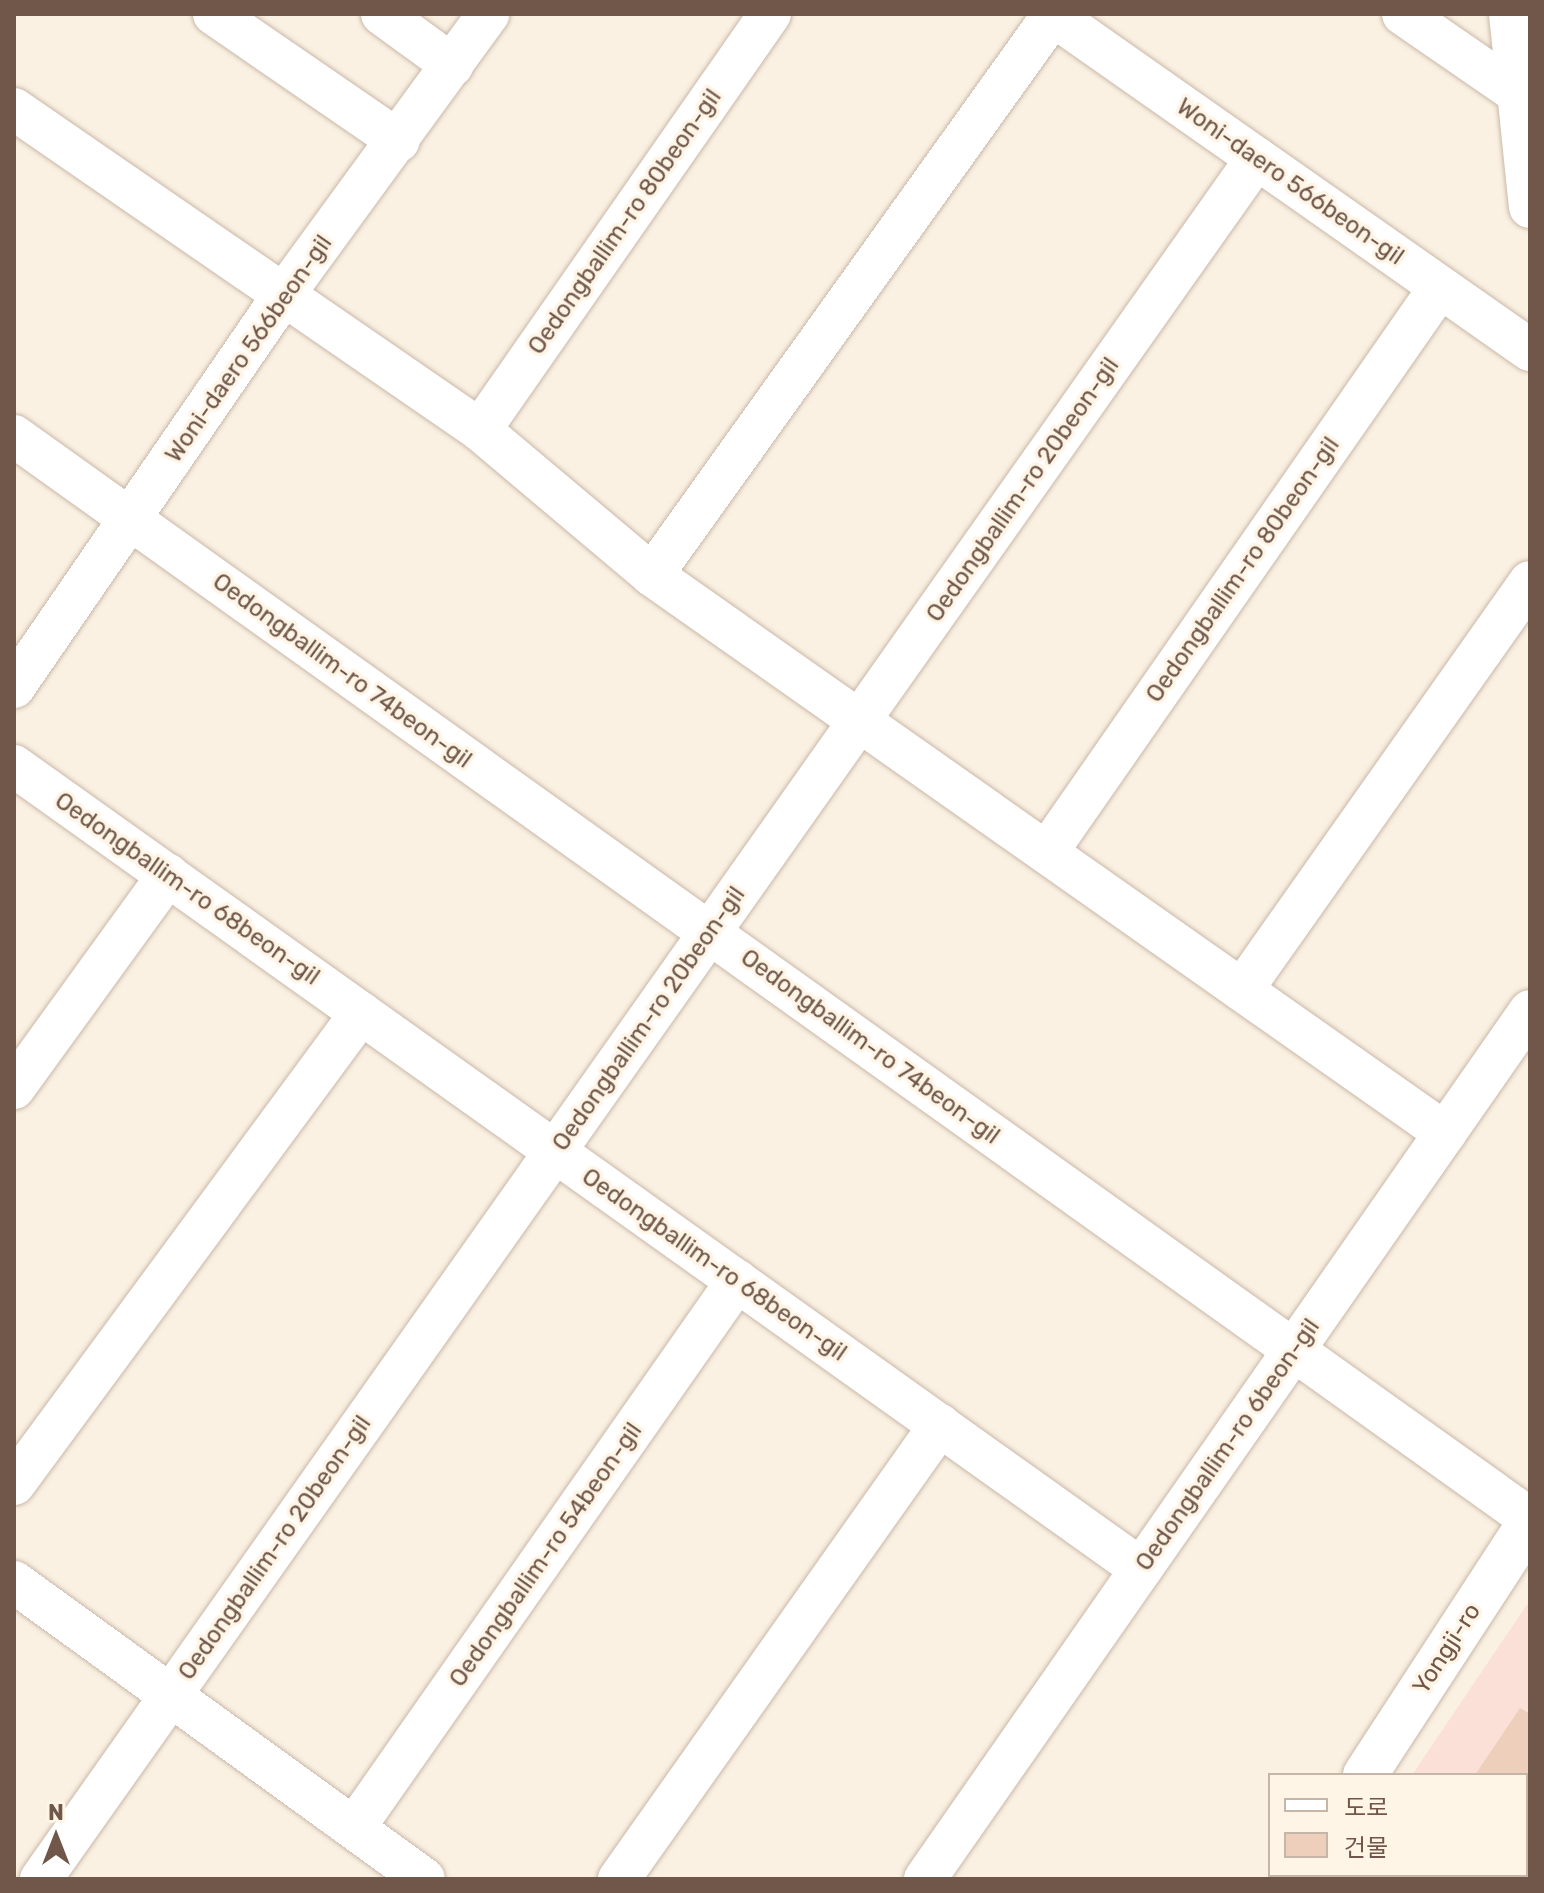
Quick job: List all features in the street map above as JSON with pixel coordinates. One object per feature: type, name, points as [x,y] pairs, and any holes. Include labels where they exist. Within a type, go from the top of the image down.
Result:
[{"type":"main road","name":"Yongji-ro","points":[[1366,1773],[1530,1520]]},
{"type":"street","points":[[214,14],[399,141]]},
{"type":"street","points":[[382,14],[452,65]]},
{"type":"street","name":"Oedongballim-ro 80beon-gil","points":[[480,430],[770,14]]},
{"type":"street","points":[[1403,14],[1519,94]]},
{"type":"street","points":[[1510,14],[1530,199]]},
{"type":"street","points":[[652,575],[1052,15]]},
{"type":"street","name":"Woni-daero 566beon-gil","points":[[1052,15],[1530,350]]},
{"type":"street","name":"Woni-daero 566beon-gil","points":[[14,687],[132,520],[282,297],[399,141],[481,19]]},
{"type":"street","points":[[14,109],[282,297],[480,430],[652,575],[1445,1133]]},
{"type":"street","name":"Oedongballim-ro 20beon-gil","points":[[36,1873],[171,1695],[1257,158]]},
{"type":"street","name":"Oedongballim-ro 80beon-gil","points":[[1047,852],[1440,287]]},
{"type":"street","name":"Oedongballim-ro 74beon-gil","points":[[14,436],[1530,1520]]},
{"type":"street","points":[[1242,990],[1530,582]]},
{"type":"street","name":"Oedongballim-ro 68beon-gil","points":[[14,766],[1141,1569]]},
{"type":"street","points":[[14,1088],[168,875]]},
{"type":"street","name":"Oedongballim-ro 6beon-gil","points":[[925,1879],[1530,1011]]},
{"type":"street","points":[[14,1484],[361,1013]]},
{"type":"street","name":"Oedongballim-ro 54beon-gil","points":[[354,1828],[737,1281]]},
{"type":"street","points":[[619,1879],[940,1425]]},
{"type":"street","points":[[14,1582],[424,1879]]},
{"type":"shaded area","points":[[1530,1600],[1530,1879],[1341,1879],[1528,1877],[1528,1773],[1413,1773]]},
{"type":"building","points":[[1520,1708],[1530,1714],[1530,1879],[1501,1877],[1528,1877],[1528,1773],[1476,1773]]}]
